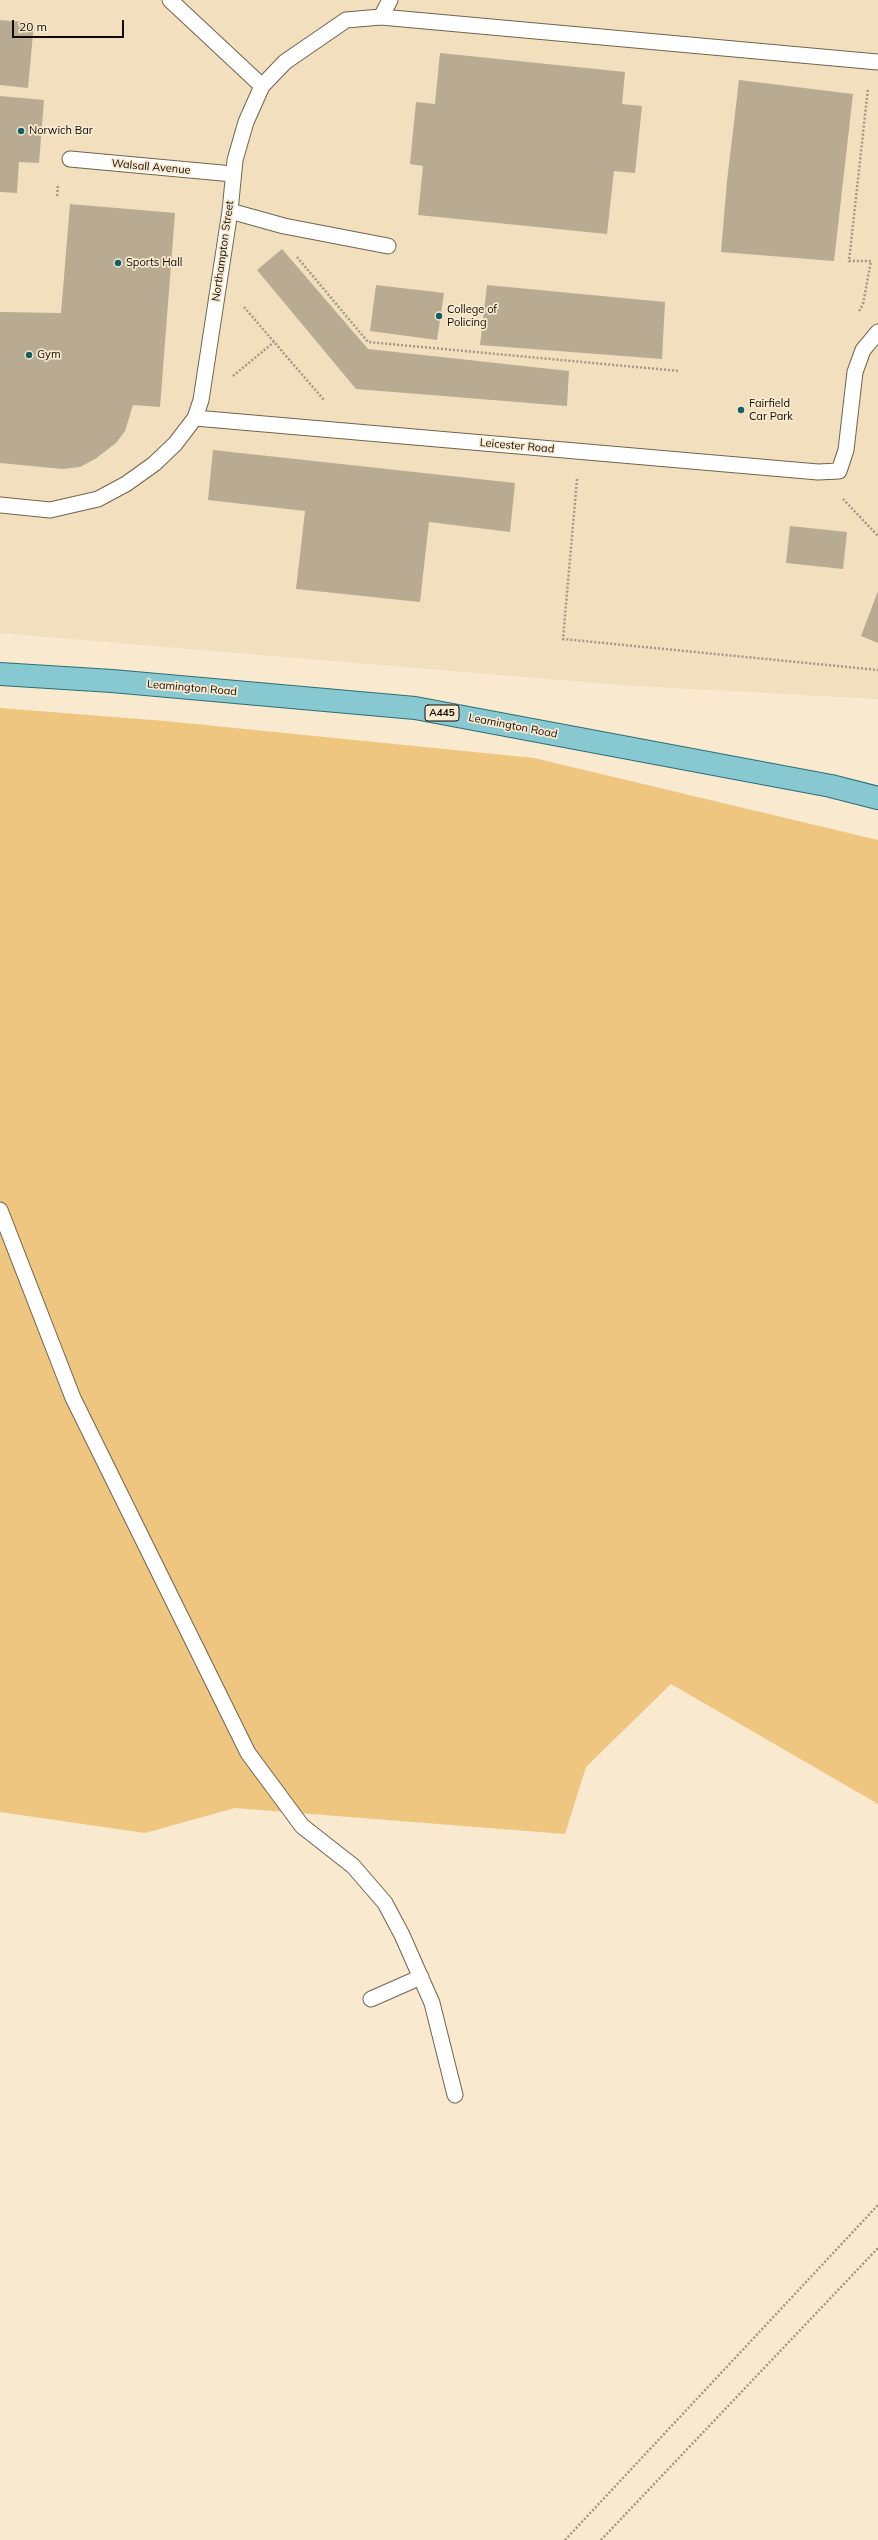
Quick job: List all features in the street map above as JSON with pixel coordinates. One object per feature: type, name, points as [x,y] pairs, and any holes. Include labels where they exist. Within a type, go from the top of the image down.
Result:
[{"type":"main road","name":"Leamington Road","points":[[0,674],[414,708],[831,786],[878,798]]},
{"type":"lane","points":[[170,0],[262,86]]},
{"type":"lane","points":[[381,17],[390,0]]},
{"type":"lane","name":"Northampton Street","points":[[0,505],[50,510],[98,499],[126,484],[154,464],[175,444],[195,418],[201,400],[230,211],[234,160],[246,122],[262,86],[285,62],[346,20],[381,17],[874,61]]},
{"type":"lane","name":"Walsall Avenue","points":[[70,159],[233,174]]},
{"type":"lane","points":[[230,211],[267,221],[388,246]]},
{"type":"lane","name":"Leicester Road","points":[[195,418],[818,472],[838,471],[846,450],[854,372],[863,350],[878,332]]},
{"type":"lane","points":[[0,1210],[73,1398],[248,1753],[302,1826],[353,1866],[385,1903],[432,2003],[455,2095]]},
{"type":"lane","points":[[371,1999],[421,1977]]},
{"type":"path","points":[[855,317],[863,304],[871,261],[850,261],[874,61]]},
{"type":"path","points":[[267,221],[368,342],[679,372]]},
{"type":"path","points":[[219,278],[350,431]]},
{"type":"path","points":[[201,400],[274,342]]},
{"type":"path","points":[[579,451],[563,639],[878,670]]},
{"type":"path","points":[[818,472],[878,536]]},
{"type":"path","points":[[564,2540],[878,2205]]},
{"type":"path","points":[[601,2540],[878,2248]]},
{"type":"shaded area","name":"College of Policing","points":[[0,0],[878,0],[878,699],[633,686],[0,633]]},
{"type":"shaded area","points":[[0,708],[165,721],[534,758],[878,840],[878,1804],[671,1684],[586,1767],[565,1834],[235,1808],[145,1833],[0,1812]]},
{"type":"building","points":[[0,20],[34,23],[28,88],[0,85]]},
{"type":"building","points":[[440,53],[625,72],[622,104],[642,106],[635,173],[614,171],[607,234],[418,215],[423,166],[410,164],[416,102],[435,104]]},
{"type":"building","points":[[739,80],[853,94],[834,261],[721,252],[727,181]]},
{"type":"building","name":"Norwich Bar","points":[[0,96],[44,100],[39,163],[19,162],[17,193],[0,192]]},
{"type":"building","name":"Sports Hall","points":[[70,204],[175,213],[160,407],[133,405],[125,431],[116,443],[95,459],[80,467],[63,469],[0,463],[0,312],[61,313]]},
{"type":"building","points":[[282,249],[368,349],[569,371],[567,406],[356,389],[257,270]]},
{"type":"building","points":[[376,285],[444,293],[437,340],[370,331]]},
{"type":"building","points":[[487,285],[665,302],[662,359],[480,345]]},
{"type":"building","points":[[213,450],[515,483],[510,532],[429,522],[420,602],[296,589],[305,511],[208,500]]},
{"type":"building","points":[[790,526],[847,532],[843,569],[786,563]]},
{"type":"building","points":[[878,591],[878,643],[861,636]]},
{"type":"place","name":"Norwich Bar","points":[[21,131]]},
{"type":"place","name":"Sports Hall","points":[[118,263]]},
{"type":"place","name":"College of Policing","points":[[439,316]]},
{"type":"place","name":"Gym","points":[[29,355]]},
{"type":"place","name":"Fairfield Car Park","points":[[741,410]]}]
